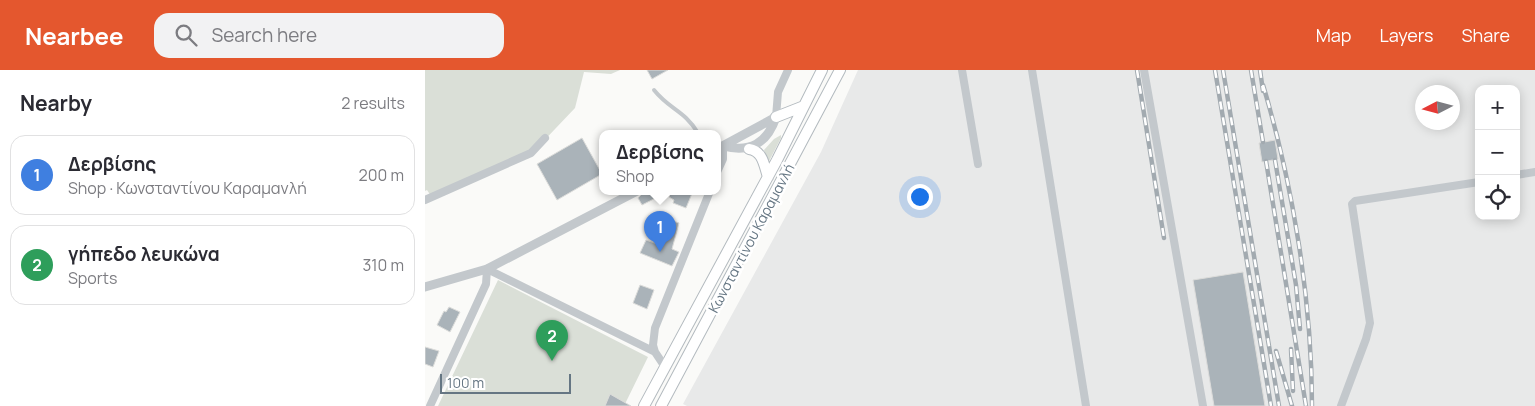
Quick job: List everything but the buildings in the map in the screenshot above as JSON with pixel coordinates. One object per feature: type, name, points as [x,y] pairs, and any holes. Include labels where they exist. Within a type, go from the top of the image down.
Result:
[{"type":"main road","name":"Κωνσταντίνου Καραμανλή","points":[[646,402],[768,176],[822,70]]},
{"type":"main road","name":"Κωνσταντίνου Καραμανλή","points":[[662,406],[840,70]]},
{"type":"main road","points":[[776,117],[804,106]]},
{"type":"main road","points":[[749,149],[756,150],[761,155],[768,176]]},
{"type":"street","points":[[721,148],[749,149],[767,134],[776,117],[779,92],[788,70]]},
{"type":"street","points":[[962,70],[978,164]]},
{"type":"street","points":[[1032,70],[1086,406]]},
{"type":"street","points":[[1144,70],[1203,406]]},
{"type":"street","points":[[721,147],[776,117]]},
{"type":"street","points":[[425,200],[531,153],[545,138]]},
{"type":"street","points":[[1520,175],[1535,172]]},
{"type":"street","points":[[1341,406],[1367,339],[1370,323],[1352,204],[1355,201],[1475,183]]},
{"type":"street","points":[[425,287],[487,269],[629,195]]},
{"type":"street","points":[[665,367],[655,352],[653,345],[655,328],[708,195]]},
{"type":"street","points":[[487,269],[655,352]]},
{"type":"street","points":[[430,406],[486,284],[487,269]]},
{"type":"street","points":[[646,402],[662,406]]},
{"type":"lane","points":[[654,90],[666,103],[688,118],[696,130]]},
{"type":"shaded area","points":[[425,70],[620,70],[611,74],[584,72],[575,108],[536,149],[431,196],[427,190],[425,191]]},
{"type":"shaded area","points":[[858,70],[1535,70],[1535,406],[687,406],[683,404],[821,152]]},
{"type":"shaded area","points":[[781,135],[768,163],[764,150],[774,139]]},
{"type":"shaded area","points":[[498,280],[648,357],[624,406],[438,406]]},
{"type":"railway","points":[[1137,70],[1164,238]]},
{"type":"railway","points":[[1215,70],[1271,406]]},
{"type":"railway","points":[[1223,70],[1279,406]]},
{"type":"railway","points":[[1251,70],[1263,142]]},
{"type":"railway","points":[[1260,70],[1263,91]]},
{"type":"railway","points":[[1263,85],[1274,123],[1299,244],[1309,326],[1312,406]]},
{"type":"railway","points":[[1275,160],[1296,285],[1300,329]]},
{"type":"railway","points":[[1266,161],[1306,406]]},
{"type":"railway","points":[[1291,349],[1293,391]]},
{"type":"railway","points":[[1276,351],[1292,406]]},
{"type":"place","name":"Δερβίσης","points":[[660,252]]},
{"type":"place","name":"γήπεδο λευκώνα","points":[[552,361]]}]
